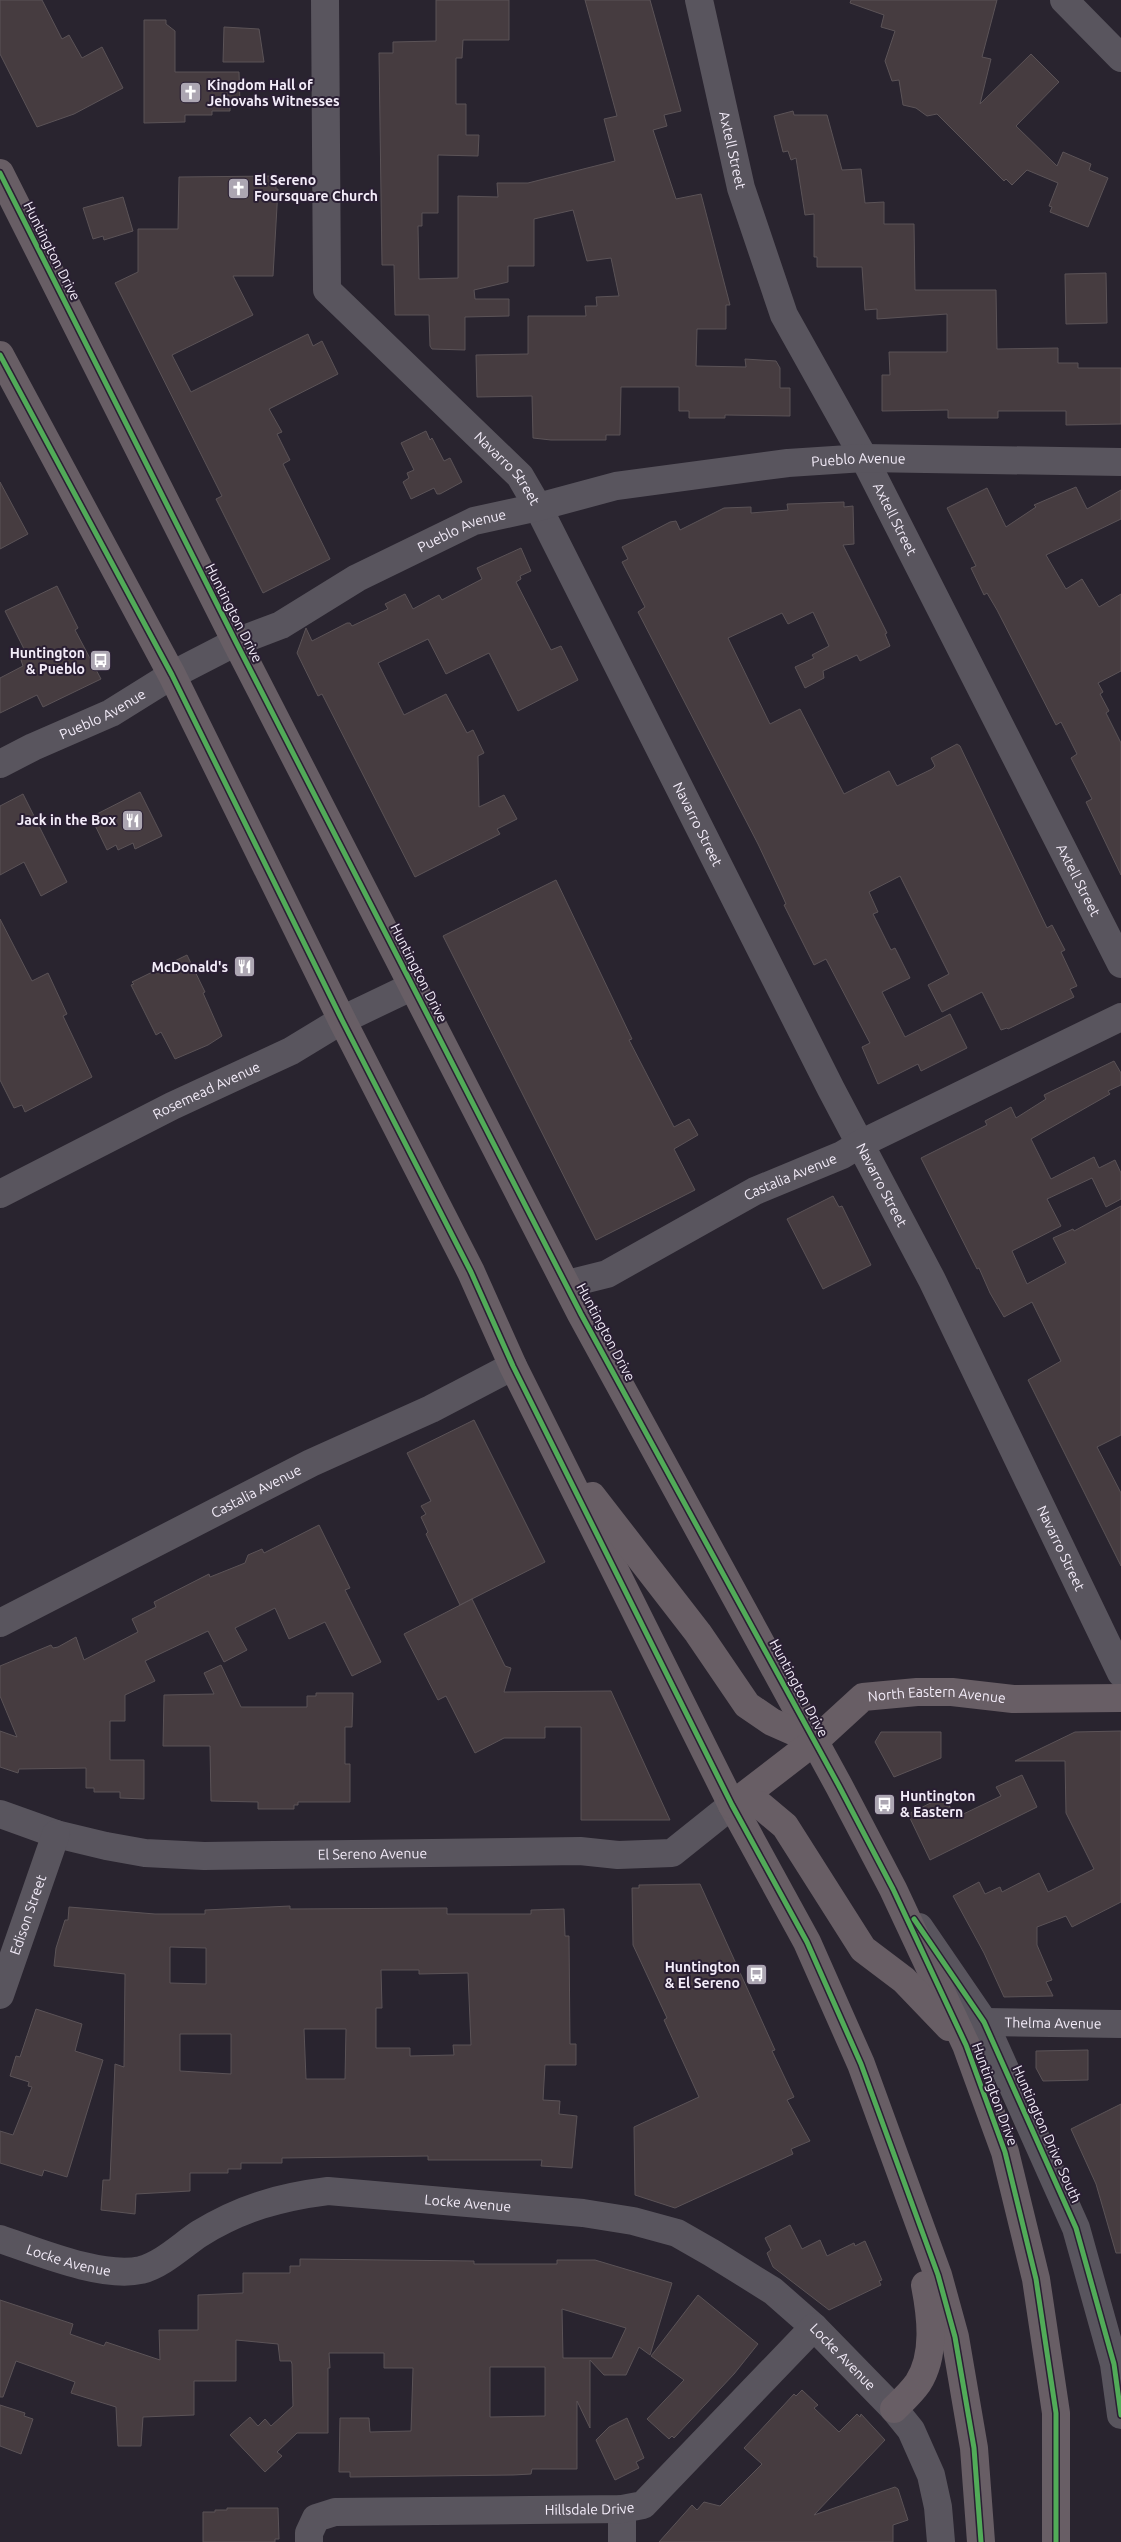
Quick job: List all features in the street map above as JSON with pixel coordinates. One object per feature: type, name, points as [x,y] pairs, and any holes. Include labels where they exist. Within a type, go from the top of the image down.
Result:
[{"type":"main road","name":"Huntington Drive","points":[[0,173],[236,642],[567,1284],[815,1741],[893,1889],[966,2044],[1005,2152],[1036,2279],[1056,2413],[1056,2542]]},
{"type":"main road","points":[[0,355],[172,675],[342,1020],[471,1272],[513,1366],[732,1805],[810,1951],[862,2064],[938,2275],[955,2337],[974,2448],[981,2542]]},
{"type":"main road","points":[[555,1448],[698,1632],[747,1705],[772,1722],[815,1741]]},
{"type":"main road","name":"North Eastern Avenue","points":[[732,1805],[815,1741],[863,1697],[917,1692],[952,1692],[1014,1698],[1121,1698]]},
{"type":"main road","points":[[732,1805],[760,1805],[785,1826],[863,1949],[904,1980],[966,2044]]},
{"type":"main road","points":[[894,2409],[918,2383],[927,2362],[931,2319],[911,2199]]},
{"type":"street","name":"Navarro Street","points":[[325,0],[326,290],[520,476],[538,507],[860,1144],[932,1280],[1121,1673]]},
{"type":"street","name":"Axtell Street","points":[[699,0],[741,188],[784,315],[864,458],[1121,964]]},
{"type":"street","points":[[1064,0],[1121,58]]},
{"type":"street","name":"Pueblo Avenue","points":[[0,764],[33,746],[111,713],[172,675],[236,642],[281,625],[358,578],[474,521],[538,507],[616,486],[788,463],[864,458],[1121,462]]},
{"type":"street","name":"Rosemead Avenue","points":[[0,1194],[172,1106],[291,1051],[342,1020],[413,986]]},
{"type":"street","name":"Castalia Avenue","points":[[567,1284],[607,1274],[755,1191],[842,1155],[860,1144],[1121,1017]]},
{"type":"street","name":"Castalia Avenue","points":[[0,1623],[311,1463],[431,1409],[513,1366]]},
{"type":"street","name":"El Sereno Avenue","points":[[0,1814],[56,1834],[145,1853],[204,1856],[580,1851],[618,1855],[672,1853],[732,1805]]},
{"type":"street","name":"Edison Street","points":[[0,1995],[56,1834]]},
{"type":"street","name":"Huntington Drive South","points":[[893,1889],[984,2022],[1076,2228],[1117,2363],[1121,2414]]},
{"type":"street","name":"Thelma Avenue","points":[[984,2022],[1121,2024]]},
{"type":"street","name":"Locke Avenue","points":[[0,2239],[74,2263],[110,2271],[140,2270],[171,2255],[230,2217],[289,2196],[328,2191],[583,2213],[633,2220],[677,2233],[773,2291],[814,2327],[894,2409],[911,2430],[932,2476],[938,2507],[941,2542]]},
{"type":"street","name":"Hillsdale Drive","points":[[309,2542],[309,2533],[316,2518],[335,2512],[622,2509],[643,2505],[814,2327]]},
{"type":"street","points":[[622,2509],[622,2542]]},
{"type":"building","points":[[0,0],[42,0],[62,39],[69,35],[82,58],[102,47],[123,88],[74,114],[37,127],[0,54]]},
{"type":"building","points":[[436,0],[509,0],[509,40],[463,40],[462,58],[456,58],[456,104],[466,104],[466,135],[479,135],[478,156],[438,155],[438,213],[422,213],[422,226],[418,226],[419,279],[458,278],[458,196],[498,197],[497,183],[528,183],[615,161],[604,119],[617,116],[585,0],[650,0],[681,111],[664,115],[667,126],[653,130],[676,199],[701,194],[730,305],[726,305],[726,329],[697,329],[696,366],[746,367],[745,359],[776,361],[780,368],[780,388],[790,388],[790,416],[725,415],[725,418],[689,418],[689,411],[679,411],[679,387],[621,387],[620,435],[606,435],[606,440],[551,440],[533,438],[532,396],[477,397],[476,355],[528,354],[528,316],[586,316],[585,306],[597,306],[596,297],[619,296],[611,258],[587,261],[573,210],[534,219],[534,266],[508,266],[508,282],[474,290],[475,299],[509,299],[509,316],[465,317],[465,350],[432,349],[430,346],[429,315],[395,315],[394,265],[382,265],[379,53],[393,53],[393,42],[436,41]]},
{"type":"building","points":[[851,0],[997,0],[982,57],[991,59],[980,104],[1031,54],[1059,82],[1016,126],[1057,166],[1063,152],[1091,164],[1089,170],[1108,178],[1088,227],[1050,212],[1052,207],[1049,206],[1058,183],[1027,170],[1012,185],[1006,179],[1004,181],[937,114],[927,116],[916,108],[903,105],[899,80],[892,81],[885,61],[895,31],[881,27],[884,15],[850,3]]},
{"type":"building","name":"Kingdom Hall of Jehovahs Witnesses","points":[[144,20],[166,20],[166,24],[175,31],[175,72],[239,72],[240,103],[230,103],[230,111],[212,111],[212,115],[185,115],[185,122],[144,123]]},
{"type":"building","points":[[224,27],[259,29],[264,62],[223,62]]},
{"type":"building","points":[[793,111],[794,115],[827,115],[842,170],[861,169],[865,203],[884,202],[884,224],[914,224],[915,290],[996,290],[997,349],[1058,348],[1058,363],[1078,363],[1078,368],[1121,368],[1121,424],[1066,425],[1066,411],[998,411],[998,418],[948,418],[948,410],[882,411],[882,375],[890,375],[889,352],[947,352],[947,314],[877,319],[877,309],[865,310],[862,267],[817,267],[817,257],[814,257],[814,214],[805,215],[796,158],[791,160],[788,151],[783,152],[774,116]]},
{"type":"building","points":[[276,176],[276,189],[278,189],[273,276],[233,276],[253,315],[172,355],[191,392],[308,334],[313,346],[322,341],[338,374],[269,409],[282,432],[277,434],[290,460],[283,464],[330,559],[263,593],[216,499],[222,496],[115,283],[138,272],[138,229],[178,229],[179,177]]},
{"type":"building","points":[[123,197],[133,231],[104,240],[103,236],[93,239],[83,208]]},
{"type":"building","points":[[1106,273],[1107,323],[1066,324],[1065,274]]},
{"type":"building","points":[[426,431],[430,440],[432,438],[444,461],[450,458],[462,482],[440,494],[437,494],[434,488],[411,499],[403,482],[409,478],[407,473],[414,470],[401,443]]},
{"type":"building","points":[[0,482],[28,534],[0,549]]},
{"type":"building","points":[[1076,487],[1087,509],[1121,490],[1121,519],[1046,555],[1066,589],[1082,579],[1099,607],[1121,594],[1121,671],[1098,683],[1103,692],[1100,694],[1109,711],[1106,713],[1121,743],[1121,875],[1086,802],[1092,799],[1071,758],[1077,754],[1061,722],[1056,725],[997,610],[987,593],[984,595],[971,568],[976,566],[947,508],[987,488],[1006,527],[1036,507],[1034,505]]},
{"type":"building","points":[[844,502],[844,507],[853,506],[854,544],[843,545],[887,633],[885,634],[890,646],[860,661],[857,655],[823,671],[824,678],[805,688],[795,667],[814,658],[812,655],[829,646],[813,612],[788,624],[782,613],[728,638],[770,724],[800,709],[844,794],[889,771],[897,786],[932,769],[935,766],[931,758],[957,744],[960,746],[1047,928],[1052,925],[1065,950],[1061,952],[1077,986],[1070,989],[1074,997],[1008,1029],[1001,1030],[982,992],[942,1012],[928,985],[949,974],[900,876],[869,892],[878,912],[873,914],[891,950],[895,948],[910,978],[882,992],[905,1037],[950,1014],[967,1048],[921,1071],[918,1064],[878,1084],[862,1047],[870,1043],[826,959],[814,965],[784,905],[786,904],[758,844],[638,612],[645,607],[622,562],[628,559],[622,547],[670,522],[676,521],[680,530],[724,508],[751,507],[751,513],[788,510],[787,504]]},
{"type":"building","points":[[521,548],[531,571],[520,576],[521,579],[516,582],[551,650],[561,646],[578,680],[518,711],[489,653],[446,674],[428,639],[378,663],[404,715],[446,694],[467,733],[473,730],[484,753],[478,756],[479,807],[504,795],[517,819],[497,829],[500,834],[415,877],[322,694],[318,696],[297,653],[306,628],[312,641],[347,623],[350,623],[352,626],[388,609],[385,604],[405,594],[413,609],[439,595],[442,600],[482,579],[477,568]]},
{"type":"building","points":[[57,586],[78,628],[75,630],[101,679],[43,707],[37,695],[0,713],[0,678],[23,666],[21,660],[28,657],[5,611]]},
{"type":"building","points":[[140,792],[162,836],[135,849],[133,843],[118,850],[116,845],[107,850],[91,817]]},
{"type":"building","points":[[23,794],[67,882],[41,896],[24,862],[0,875],[0,806]]},
{"type":"building","points":[[556,880],[632,1039],[629,1040],[674,1127],[689,1119],[698,1135],[674,1149],[695,1190],[596,1240],[443,936]]},
{"type":"building","points":[[0,919],[32,981],[48,973],[67,1014],[63,1016],[92,1077],[25,1112],[22,1105],[14,1108],[0,1080]]},
{"type":"building","points":[[187,955],[205,992],[203,993],[222,1036],[208,1045],[175,1059],[161,1032],[156,1035],[131,985],[134,984],[132,982]]},
{"type":"building","points":[[1114,1061],[1121,1073],[1121,1085],[1108,1091],[1110,1094],[1031,1139],[1051,1179],[1094,1157],[1099,1168],[1115,1160],[1121,1173],[1121,1199],[1106,1207],[1092,1178],[1047,1199],[1061,1226],[1012,1251],[1027,1284],[1066,1263],[1053,1238],[1073,1229],[1074,1231],[1121,1206],[1121,1435],[1097,1447],[1121,1493],[1121,1566],[1028,1380],[1061,1361],[1032,1302],[1004,1317],[990,1293],[979,1268],[977,1269],[921,1158],[987,1125],[985,1121],[1011,1107],[1016,1118],[1046,1099],[1044,1095]]},
{"type":"building","points":[[833,1196],[839,1207],[842,1206],[871,1265],[823,1289],[787,1219]]},
{"type":"building","points":[[474,1420],[545,1562],[460,1605],[426,1534],[428,1532],[421,1517],[426,1514],[421,1506],[431,1501],[407,1453]]},
{"type":"building","points":[[319,1525],[350,1588],[345,1590],[381,1662],[352,1676],[325,1622],[289,1639],[275,1608],[235,1628],[247,1650],[224,1662],[208,1631],[145,1661],[155,1681],[125,1695],[125,1721],[110,1721],[110,1760],[144,1760],[144,1799],[120,1798],[120,1792],[94,1792],[94,1788],[86,1788],[86,1768],[19,1769],[18,1773],[0,1767],[0,1731],[17,1737],[0,1696],[0,1666],[51,1645],[53,1648],[58,1647],[76,1637],[84,1660],[138,1632],[132,1619],[156,1607],[154,1602],[209,1574],[210,1577],[245,1563],[248,1555],[262,1549],[264,1553]]},
{"type":"building","points":[[472,1599],[505,1666],[511,1668],[504,1692],[611,1691],[670,1820],[581,1820],[581,1727],[545,1727],[545,1738],[504,1738],[475,1753],[446,1696],[438,1700],[404,1634]]},
{"type":"building","points":[[221,1665],[241,1707],[307,1707],[307,1696],[316,1696],[316,1693],[353,1693],[352,1727],[345,1727],[345,1764],[350,1764],[350,1802],[298,1802],[298,1805],[294,1805],[294,1809],[258,1809],[258,1802],[211,1801],[210,1746],[163,1746],[164,1695],[214,1694],[204,1673]]},
{"type":"building","points":[[1121,1731],[1121,1902],[1072,1927],[1066,1916],[1037,1927],[1037,1945],[1052,1980],[1046,1982],[1053,1996],[1004,1997],[984,1953],[953,1896],[979,1882],[985,1894],[1000,1887],[1002,1892],[1039,1873],[1048,1892],[1094,1869],[1066,1813],[1065,1761],[1015,1761],[1075,1732]]},
{"type":"building","points":[[881,1732],[941,1732],[941,1758],[894,1777],[875,1742]]},
{"type":"building","points":[[1022,1775],[1037,1807],[930,1860],[908,1814],[945,1796],[955,1818],[1001,1796],[996,1787]]},
{"type":"building","points":[[700,1884],[775,2050],[772,2051],[794,2097],[787,2100],[810,2141],[791,2149],[793,2154],[675,2208],[635,2195],[634,2127],[699,2097],[664,2020],[667,2018],[633,1945],[632,1888],[639,1888],[639,1885]]},
{"type":"building","points":[[290,1906],[290,1909],[447,1908],[447,1914],[531,1914],[531,1910],[564,1909],[565,1936],[569,1936],[570,2044],[576,2044],[576,2065],[545,2065],[543,2100],[560,2101],[559,2114],[577,2116],[572,2168],[541,2166],[542,2160],[428,2160],[428,2156],[282,2158],[282,2163],[241,2163],[241,2169],[228,2169],[228,2173],[190,2173],[190,2191],[136,2194],[135,2214],[101,2210],[103,2180],[110,2180],[115,2064],[124,2067],[125,1974],[54,1966],[56,1948],[65,1920],[68,1920],[69,1907],[155,1914],[205,1914],[205,1910]],"holes":[[[170,1947],[206,1948],[206,1984],[170,1983]],[[381,1970],[419,1970],[419,1974],[468,1973],[471,2045],[453,2045],[454,2055],[410,2056],[410,2048],[376,2048],[376,2008],[382,2008]],[[304,2029],[346,2029],[345,2079],[306,2079]],[[180,2034],[231,2034],[231,2074],[180,2071]]]},
{"type":"building","points":[[36,2009],[82,2024],[75,2051],[103,2060],[67,2177],[44,2170],[42,2176],[0,2163],[0,2131],[13,2135],[32,2087],[28,2086],[29,2082],[10,2076],[16,2056],[20,2057]]},
{"type":"building","points":[[1088,2050],[1088,2080],[1043,2081],[1036,2068],[1036,2051]]},
{"type":"building","points":[[1121,2104],[1121,2253],[1116,2253],[1096,2184],[1071,2129]]},
{"type":"building","points":[[790,2225],[802,2249],[820,2240],[827,2256],[854,2243],[855,2246],[865,2241],[882,2280],[879,2281],[881,2285],[829,2310],[773,2267],[767,2253],[771,2250],[765,2238]]},
{"type":"building","points":[[300,2259],[474,2261],[474,2264],[557,2264],[557,2260],[595,2260],[672,2283],[650,2355],[639,2347],[626,2375],[604,2375],[590,2360],[590,2428],[577,2401],[577,2469],[532,2469],[531,2474],[513,2475],[350,2477],[350,2472],[339,2472],[340,2418],[369,2418],[370,2432],[411,2431],[413,2368],[384,2368],[384,2353],[329,2353],[328,2433],[297,2433],[277,2452],[282,2456],[265,2472],[230,2435],[250,2417],[258,2426],[265,2419],[271,2426],[293,2406],[292,2364],[291,2361],[280,2361],[278,2344],[236,2340],[236,2381],[194,2381],[194,2415],[143,2417],[141,2446],[118,2446],[116,2407],[71,2393],[75,2382],[16,2361],[3,2397],[0,2397],[0,2300],[73,2324],[70,2334],[104,2346],[106,2342],[160,2360],[159,2330],[198,2330],[198,2295],[243,2293],[243,2273],[290,2273],[290,2266],[300,2266]],"holes":[[[562,2309],[626,2328],[612,2358],[563,2358]],[[490,2367],[545,2367],[545,2416],[490,2417]]]},
{"type":"building","points":[[698,2295],[758,2344],[734,2374],[674,2438],[672,2436],[669,2439],[647,2419],[684,2380],[651,2356]]},
{"type":"building","points":[[802,2390],[818,2405],[814,2408],[839,2432],[857,2414],[860,2417],[861,2414],[885,2440],[814,2515],[895,2487],[898,2489],[908,2520],[893,2525],[893,2542],[659,2542],[692,2505],[697,2510],[704,2502],[720,2506],[762,2464],[744,2448],[794,2394],[796,2396]]},
{"type":"building","points":[[0,2405],[25,2413],[24,2416],[33,2419],[21,2454],[0,2446]]},
{"type":"building","points":[[627,2418],[644,2458],[636,2462],[639,2468],[615,2480],[596,2440],[609,2427]]},
{"type":"building","points":[[227,2508],[278,2508],[279,2539],[275,2539],[275,2542],[203,2542],[203,2512],[227,2510]]},
{"type":"cycle path","points":[[0,173],[236,642],[581,1314],[839,1786],[893,1889],[966,2045],[1005,2152],[1036,2279],[1056,2413],[1056,2542]]},
{"type":"cycle path","points":[[0,355],[172,675],[342,1020],[471,1272],[513,1366],[732,1805],[807,1942],[861,2064],[938,2275],[955,2337],[974,2448],[981,2542]]},
{"type":"cycle path","points":[[914,1919],[984,2022],[1076,2228],[1114,2364],[1121,2415]]},
{"type":"place","name":"Kingdom Hall of Jehovahs Witnesses","points":[[191,93]]},
{"type":"place","name":"El Sereno Foursquare Church","points":[[238,188]]},
{"type":"place","name":"Huntington & Pueblo","points":[[101,661]]},
{"type":"place","name":"Jack in the Box","points":[[132,820]]},
{"type":"place","name":"McDonald's","points":[[244,967]]},
{"type":"place","name":"Huntington & Eastern","points":[[884,1804]]},
{"type":"place","name":"Huntington & El Sereno","points":[[756,1975]]}]
